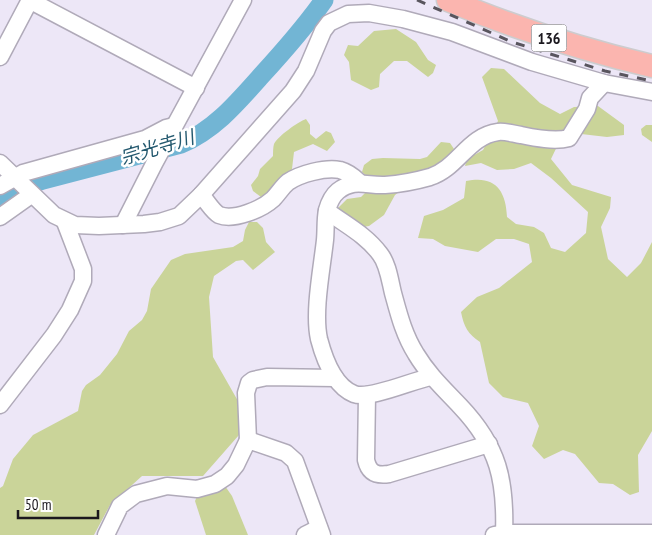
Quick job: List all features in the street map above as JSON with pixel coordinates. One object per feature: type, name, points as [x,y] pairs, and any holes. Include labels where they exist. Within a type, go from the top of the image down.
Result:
[{"type":"highway","name":"136","points":[[448,0],[510,25],[605,55],[652,66]]},
{"type":"street","points":[[0,57],[30,0],[196,88]]},
{"type":"street","points":[[123,225],[243,0]]},
{"type":"street","points":[[0,163],[30,194],[54,215],[75,226],[123,225],[170,220],[186,211],[293,91],[306,72],[323,31],[329,23],[348,14],[368,13],[403,19],[444,30],[532,62],[604,83],[652,92]]},
{"type":"street","points":[[431,377],[361,396],[353,394],[341,386],[335,378],[324,354],[317,328],[320,275],[327,211],[330,200],[334,194],[346,186],[360,182],[383,185],[430,177],[440,173],[449,167],[468,146],[480,138],[500,131],[531,137],[569,138],[587,109],[590,98],[604,83]]},
{"type":"street","points":[[0,186],[16,179],[22,173],[145,139],[166,128],[173,129]]},
{"type":"street","points":[[201,195],[217,213],[223,216],[235,216],[261,208],[273,199],[288,182],[315,172],[333,169],[340,170],[360,182]]},
{"type":"street","points":[[0,217],[30,194]]},
{"type":"street","points":[[327,211],[357,230],[381,255],[387,268],[401,323],[408,341],[431,377],[462,408],[489,444],[498,467],[504,491],[501,534],[652,532]]},
{"type":"street","points":[[0,405],[54,335],[70,310],[83,281],[83,269],[65,222]]},
{"type":"street","points":[[106,535],[120,506],[136,494],[167,486],[197,489],[215,484],[227,476],[236,465],[248,440],[246,393],[249,383],[253,380],[266,377],[335,378]]},
{"type":"street","points":[[367,395],[366,460],[371,472],[389,474],[489,444]]},
{"type":"street","points":[[248,440],[286,453],[295,460],[315,533]]},
{"type":"green space","points":[[396,29],[416,42],[428,60],[436,65],[433,73],[428,77],[407,61],[394,61],[380,74],[379,87],[371,90],[351,80],[349,62],[344,55],[348,45],[358,46],[374,31]]},
{"type":"green space","points":[[491,68],[504,69],[540,103],[560,114],[574,107],[598,106],[624,125],[624,135],[607,137],[564,132],[551,159],[572,185],[611,197],[610,208],[601,227],[608,259],[627,277],[641,263],[652,242],[652,431],[638,455],[639,492],[630,495],[613,484],[599,483],[575,454],[563,450],[544,459],[532,446],[539,426],[528,403],[503,397],[489,383],[480,342],[467,330],[461,312],[477,297],[499,288],[532,262],[529,244],[514,239],[496,239],[478,252],[445,246],[433,239],[418,238],[424,216],[443,210],[464,198],[466,181],[476,180],[491,182],[497,186],[504,199],[507,217],[516,224],[534,227],[544,233],[551,248],[565,252],[586,233],[588,212],[551,178],[531,163],[514,169],[497,170],[481,163],[465,166],[467,159],[483,150],[498,121],[482,77]]},
{"type":"green space","points":[[306,119],[310,125],[310,134],[316,139],[326,131],[331,133],[335,142],[327,151],[313,144],[294,152],[292,169],[285,181],[273,195],[261,197],[253,191],[251,185],[258,176],[260,169],[273,156],[274,144],[288,130]]},
{"type":"green space","points":[[646,125],[652,125],[652,142],[642,135],[641,129]]},
{"type":"green space","points":[[441,142],[450,143],[454,149],[448,160],[422,174],[395,195],[384,215],[369,226],[363,227],[338,213],[338,208],[347,199],[361,197],[366,192],[369,178],[362,172],[364,165],[372,159],[420,159],[427,157]]},
{"type":"green space","points":[[249,222],[257,222],[263,228],[266,242],[275,252],[253,270],[243,260],[236,261],[214,276],[209,297],[213,357],[238,401],[239,435],[203,476],[142,476],[110,505],[94,535],[0,535],[0,488],[3,486],[13,459],[33,435],[78,411],[82,391],[86,385],[100,375],[117,354],[129,331],[142,320],[147,311],[151,289],[171,260],[185,254],[233,247],[243,241]]},
{"type":"green space","points":[[225,486],[232,496],[248,535],[206,535],[195,501],[198,494]]},
{"type":"waterway","name":"宗光寺川","points":[[0,203],[28,185],[181,144],[193,138],[214,124],[242,97],[293,40],[324,0]]},
{"type":"railway","points":[[417,0],[512,42],[605,71],[652,81]]}]
